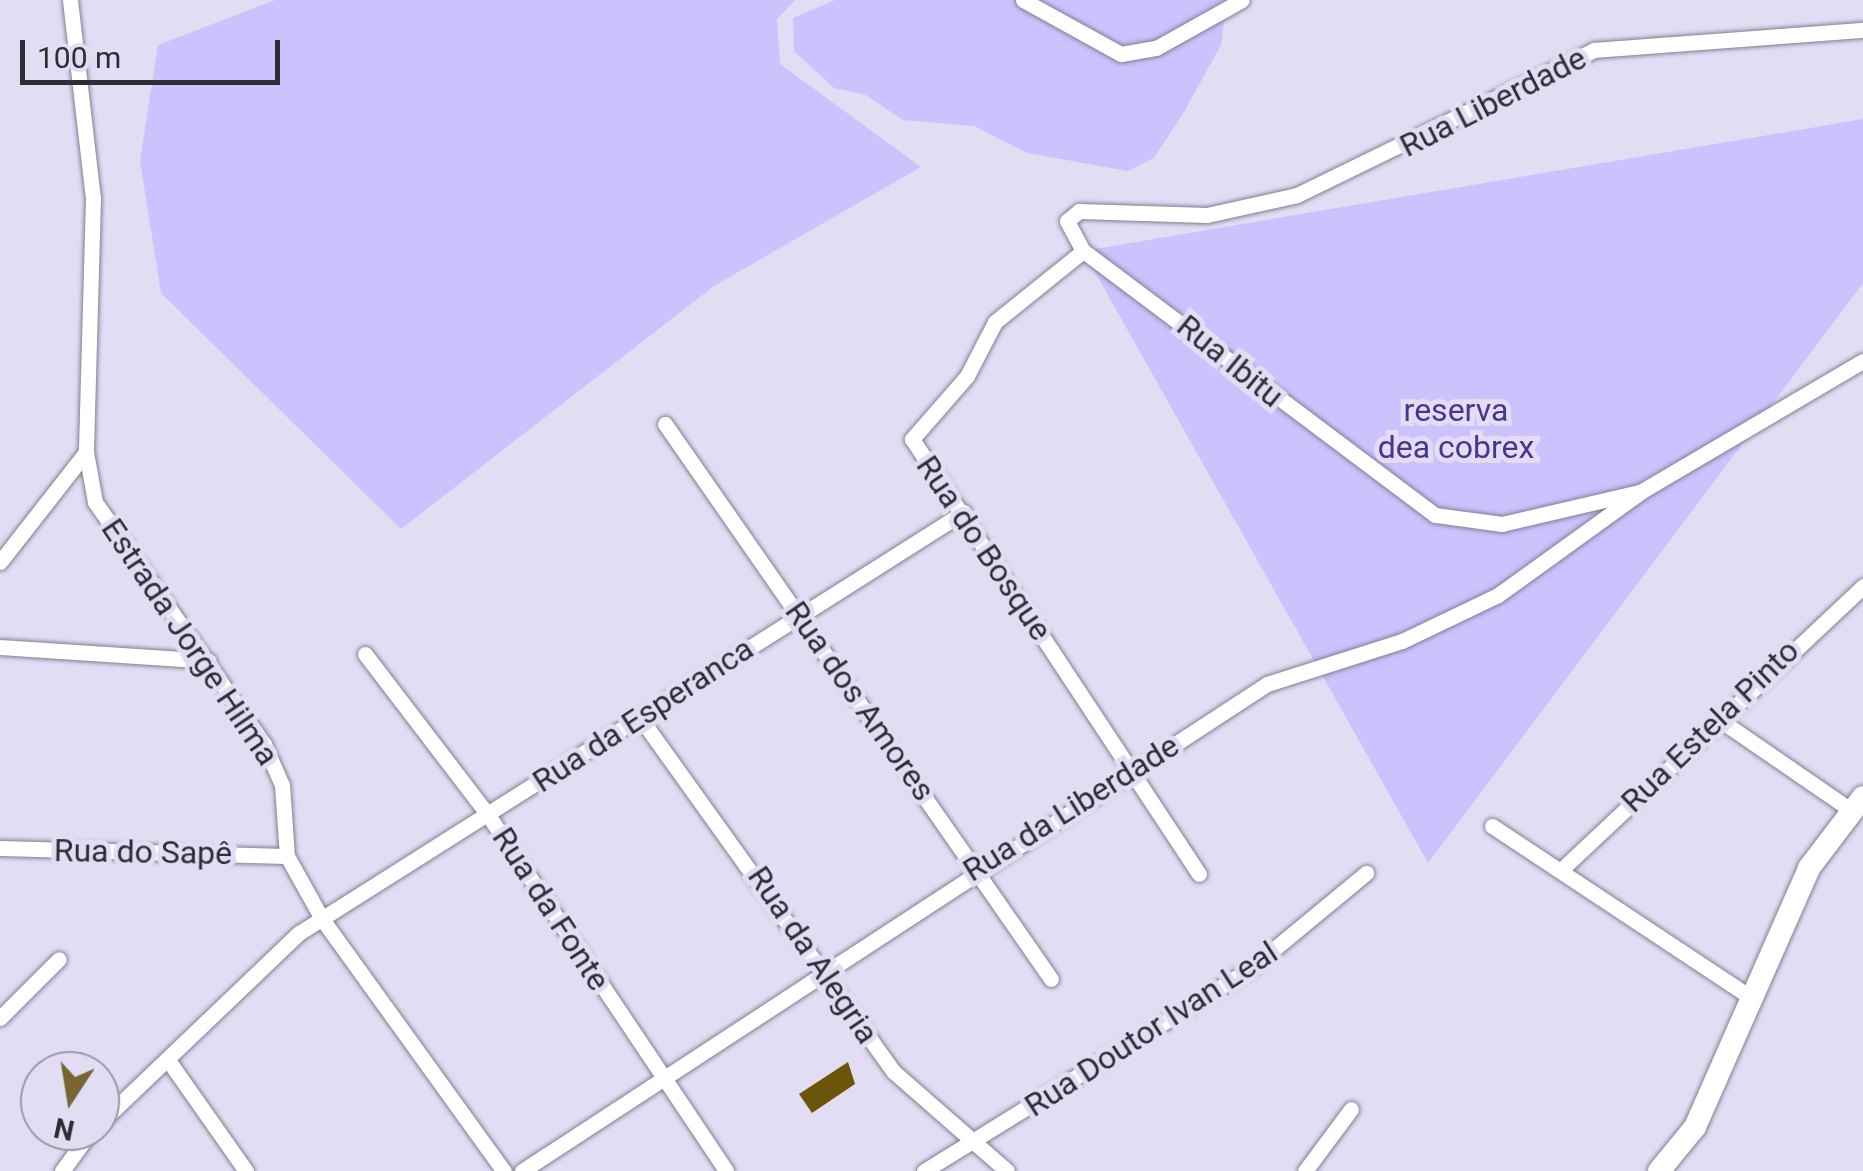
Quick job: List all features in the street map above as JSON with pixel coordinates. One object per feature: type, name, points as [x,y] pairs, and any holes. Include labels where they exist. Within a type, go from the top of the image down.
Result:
[{"type":"street","name":"Estrada Jorge Hilma","points":[[70,0],[95,267],[86,452],[111,531],[208,661],[279,772],[286,856],[322,919],[504,1171]]},
{"type":"street","points":[[1022,0],[1121,54],[1156,48],[1242,0]]},
{"type":"street","name":"Rua Liberdade","points":[[1084,251],[1067,230],[1079,211],[1207,215],[1309,191],[1594,50],[1863,30]]},
{"type":"street","name":"Rua Ibitu","points":[[1084,251],[1435,515],[1502,524],[1642,491]]},
{"type":"street","name":"Rua do Bosque","points":[[1084,251],[995,322],[967,376],[913,433],[1199,874]]},
{"type":"street","points":[[1642,491],[1863,361]]},
{"type":"street","name":"Rua dos Amores","points":[[665,424],[1051,979]]},
{"type":"street","points":[[0,562],[86,452]]},
{"type":"street","name":"Rua da Liberdade","points":[[522,1171],[660,1074],[975,868],[1267,684],[1402,641],[1498,595],[1642,491]]},
{"type":"street","name":"Rua da Esperanca","points":[[120,1104],[322,919],[641,720],[799,613],[964,512]]},
{"type":"street","name":"Rua Estela Pinto","points":[[1561,870],[1717,718],[1863,586]]},
{"type":"street","points":[[0,647],[208,661]]},
{"type":"street","name":"Rua da Fonte","points":[[366,654],[488,815],[726,1171]]},
{"type":"street","points":[[1672,1168],[1753,999],[1809,868],[1856,803],[1717,718]]},
{"type":"street","name":"Rua da Alegria","points":[[641,720],[825,967],[894,1072],[1007,1171]]},
{"type":"street","points":[[1492,826],[1753,999]]},
{"type":"street","name":"Rua do Sapê","points":[[0,848],[286,856]]},
{"type":"street","name":"Rua Doutor Ivan Leal","points":[[924,1171],[1250,969],[1366,873]]},
{"type":"street","points":[[0,1018],[58,959]]},
{"type":"street","points":[[168,1060],[246,1171]]},
{"type":"street","points":[[1305,1171],[1350,1109]]},
{"type":"green space","points":[[275,0],[795,0],[777,19],[780,64],[921,167],[714,286],[401,529],[161,293],[140,161],[158,45]]},
{"type":"green space","points":[[835,0],[1227,0],[1221,45],[1184,112],[1154,158],[1128,171],[1027,153],[974,126],[903,120],[866,95],[834,88],[794,51],[793,18]]},
{"type":"green space","name":"reserva dea cobrex","points":[[1863,119],[1863,283],[1428,863],[1083,251]]},
{"type":"building","points":[[848,1062],[855,1084],[812,1113],[799,1094]]}]
